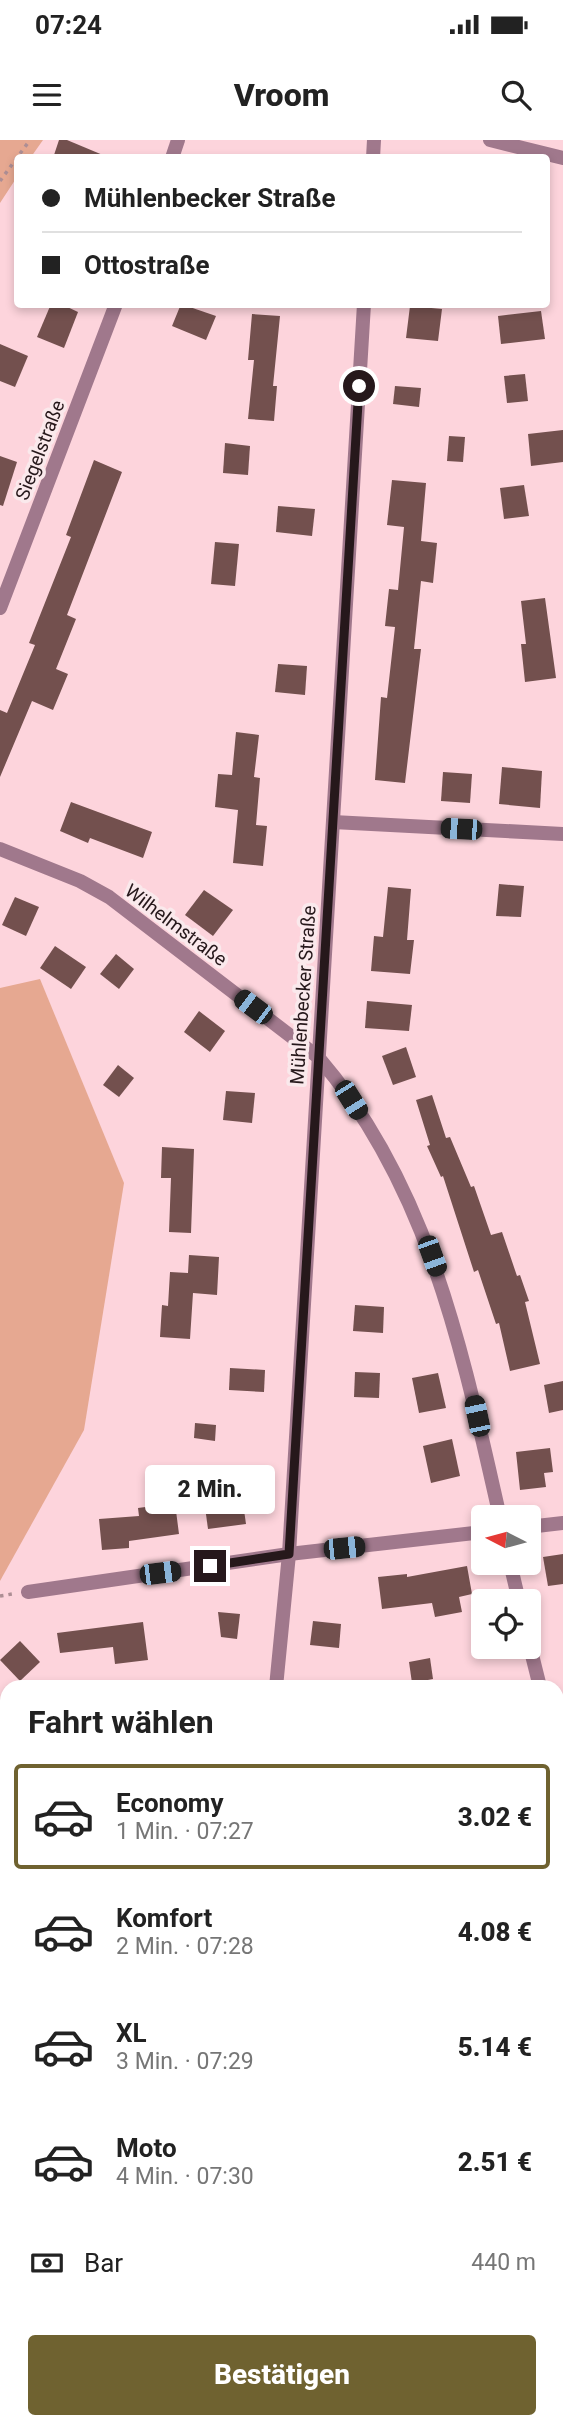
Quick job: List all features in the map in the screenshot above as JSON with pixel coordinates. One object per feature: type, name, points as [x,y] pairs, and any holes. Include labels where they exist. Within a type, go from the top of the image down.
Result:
[{"type":"street","points":[[490,140],[547,154]]},
{"type":"street","name":"Siegelstraße","points":[[0,608],[114,308]]},
{"type":"street","name":"Mühlenbecker Straße","points":[[277,1680],[289,1554],[364,308]]},
{"type":"street","points":[[333,822],[563,834]]},
{"type":"street","name":"Wilhelmstraße","points":[[0,849],[80,881],[109,897],[318,1057],[351,1100],[385,1156],[432,1256],[459,1340],[496,1505]]},
{"type":"street","points":[[541,1526],[563,1523]]},
{"type":"street","points":[[23,1592],[289,1554],[471,1533]]},
{"type":"street","points":[[533,1659],[538,1680]]},
{"type":"path","points":[[0,181],[14,162]]},
{"type":"path","points":[[0,1596],[23,1592]]},
{"type":"shaded area","points":[[0,140],[43,140],[33,154],[14,154],[14,182],[0,203]]},
{"type":"shaded area","points":[[40,979],[124,1183],[84,1430],[0,1581],[0,988]]},
{"type":"building","points":[[59,140],[67,140],[100,154],[54,154]]},
{"type":"building","points":[[49,308],[70,308],[78,312],[64,348],[37,337]]},
{"type":"building","points":[[179,308],[193,308],[216,316],[206,340],[172,326]]},
{"type":"building","points":[[410,308],[442,309],[438,341],[406,338]]},
{"type":"building","points":[[541,311],[545,339],[501,344],[498,316]]},
{"type":"building","points":[[252,314],[280,316],[273,386],[277,386],[274,421],[248,419],[254,360],[248,360]]},
{"type":"building","points":[[0,344],[28,356],[15,387],[0,381]]},
{"type":"building","points":[[525,374],[528,401],[507,403],[504,376]]},
{"type":"building","points":[[395,386],[421,388],[419,407],[393,404]]},
{"type":"building","points":[[563,430],[563,462],[531,466],[528,434]]},
{"type":"building","points":[[449,436],[465,437],[463,462],[447,461]]},
{"type":"building","points":[[225,443],[250,446],[248,475],[223,473]]},
{"type":"building","points":[[0,456],[17,462],[3,506],[0,505]]},
{"type":"building","points":[[94,460],[122,472],[67,615],[76,619],[56,669],[68,674],[53,710],[32,701],[0,777],[0,710],[7,713],[35,645],[29,643],[71,537],[66,535]]},
{"type":"building","points":[[392,480],[426,483],[421,541],[437,543],[433,583],[421,581],[414,649],[421,649],[405,783],[375,780],[381,697],[387,698],[395,627],[385,626],[389,589],[398,590],[404,527],[387,525]]},
{"type":"building","points":[[524,485],[529,516],[504,519],[500,488]]},
{"type":"building","points":[[278,506],[315,509],[312,536],[276,532]]},
{"type":"building","points":[[215,542],[239,544],[235,586],[211,584]]},
{"type":"building","points":[[545,598],[556,678],[525,682],[521,644],[526,644],[521,601]]},
{"type":"building","points":[[278,664],[307,666],[305,695],[275,692]]},
{"type":"building","points":[[236,732],[259,735],[254,777],[260,778],[256,825],[267,826],[263,866],[233,863],[238,810],[215,807],[218,774],[232,775]]},
{"type":"building","points":[[502,767],[542,771],[540,808],[499,804]]},
{"type":"building","points":[[443,772],[472,774],[470,803],[441,801]]},
{"type":"building","points":[[71,802],[152,832],[143,858],[90,838],[88,843],[60,831]]},
{"type":"building","points":[[499,884],[524,886],[521,917],[496,916]]},
{"type":"building","points":[[388,887],[411,889],[407,940],[414,940],[410,974],[371,971],[374,936],[383,937]]},
{"type":"building","points":[[204,890],[233,910],[213,936],[185,915]]},
{"type":"building","points":[[15,897],[39,907],[26,936],[2,925]]},
{"type":"building","points":[[55,946],[86,967],[71,989],[40,968]]},
{"type":"building","points":[[116,954],[134,969],[119,989],[100,974]]},
{"type":"building","points":[[367,1001],[412,1005],[409,1031],[365,1028]]},
{"type":"building","points":[[199,1011],[225,1031],[210,1052],[184,1032]]},
{"type":"building","points":[[406,1047],[416,1077],[393,1085],[382,1056]]},
{"type":"building","points":[[118,1065],[134,1078],[119,1097],[103,1085]]},
{"type":"building","points":[[226,1091],[255,1093],[252,1123],[223,1120]]},
{"type":"building","points":[[432,1095],[446,1138],[450,1137],[471,1187],[474,1186],[491,1235],[502,1232],[517,1276],[520,1275],[529,1301],[525,1302],[540,1364],[510,1371],[499,1323],[496,1324],[478,1270],[474,1272],[443,1176],[441,1177],[427,1146],[430,1145],[416,1100]]},
{"type":"building","points":[[162,1147],[194,1149],[191,1233],[169,1232],[171,1178],[161,1178]]},
{"type":"building","points":[[189,1255],[219,1257],[217,1295],[193,1293],[190,1339],[160,1337],[162,1305],[168,1306],[170,1272],[188,1273]]},
{"type":"building","points":[[355,1305],[384,1307],[383,1333],[353,1331]]},
{"type":"building","points":[[230,1368],[265,1370],[264,1392],[229,1390]]},
{"type":"building","points":[[355,1372],[380,1373],[379,1398],[354,1397]]},
{"type":"building","points":[[438,1373],[446,1408],[419,1413],[412,1378]]},
{"type":"building","points":[[563,1381],[563,1410],[549,1413],[544,1385]]},
{"type":"building","points":[[195,1423],[216,1425],[215,1441],[194,1438]]},
{"type":"building","points":[[452,1439],[460,1476],[431,1483],[423,1446]]},
{"type":"building","points":[[550,1448],[553,1472],[544,1473],[546,1487],[520,1490],[516,1452]]},
{"type":"building","points":[[175,1503],[179,1534],[129,1541],[129,1548],[102,1550],[99,1519],[139,1516],[138,1508]]},
{"type":"building","points":[[243,1503],[246,1524],[208,1529],[205,1507]]},
{"type":"building","points":[[563,1554],[563,1584],[548,1586],[543,1557]]},
{"type":"building","points":[[467,1566],[471,1594],[459,1597],[462,1612],[435,1617],[432,1603],[382,1609],[378,1577],[407,1574],[407,1577]]},
{"type":"building","points":[[218,1612],[240,1614],[237,1639],[221,1637]]},
{"type":"building","points":[[313,1621],[341,1624],[339,1648],[310,1645]]},
{"type":"building","points":[[143,1622],[148,1660],[115,1664],[113,1647],[60,1653],[57,1633]]},
{"type":"building","points":[[20,1641],[40,1662],[19,1680],[0,1660]]},
{"type":"building","points":[[430,1658],[433,1679],[412,1680],[409,1662]]},
{"type":"route","points":[[210,1566],[289,1554],[359,386]]}]
